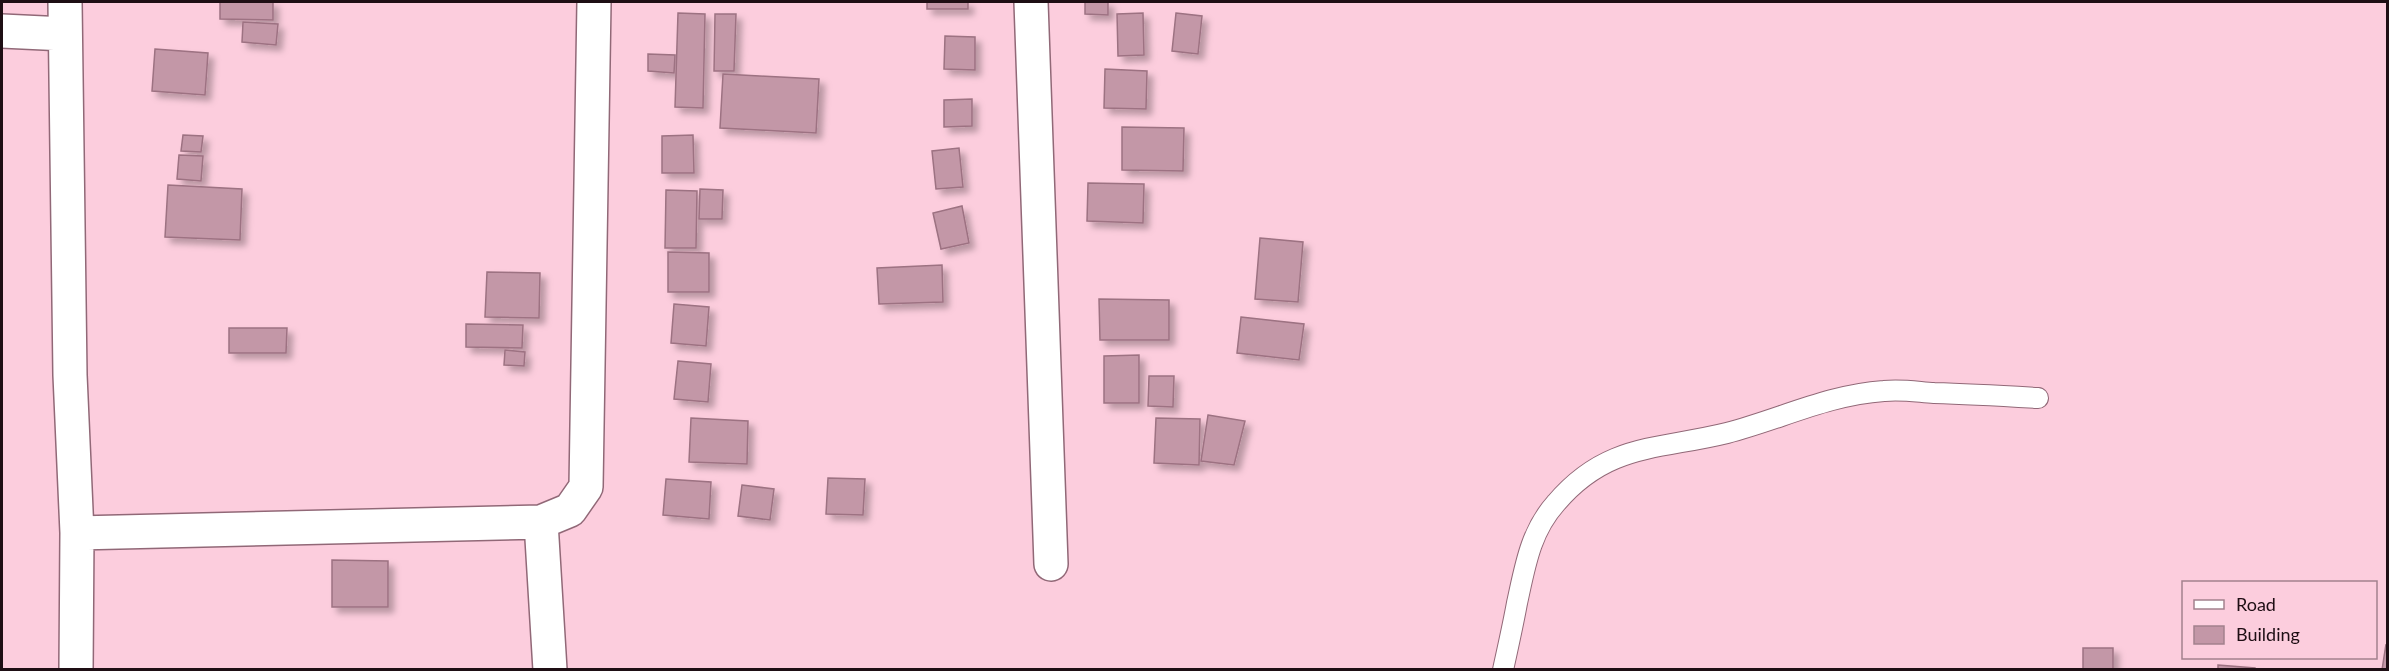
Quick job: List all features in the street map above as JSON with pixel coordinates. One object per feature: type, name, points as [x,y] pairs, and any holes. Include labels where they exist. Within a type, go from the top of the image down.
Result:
[{"type":"street","points":[[65,2],[70,375],[77,533],[76,669]]},
{"type":"street","points":[[77,533],[541,522],[570,510],[586,487],[594,2]]},
{"type":"street","points":[[1031,2],[1051,564]]},
{"type":"street","points":[[2,31],[65,34]]},
{"type":"street","points":[[541,522],[550,669]]},
{"type":"lane","points":[[1503,669],[1522,574],[1529,549],[1540,526],[1554,504],[1571,487],[1589,472],[1610,460],[1632,451],[1728,433],[1816,403],[1885,390],[2038,398]]},
{"type":"building","points":[[220,2],[273,2],[273,20],[220,19]]},
{"type":"building","points":[[927,2],[968,2],[968,9],[927,9]]},
{"type":"building","points":[[1085,2],[1108,2],[1108,15],[1085,14]]},
{"type":"building","points":[[678,13],[705,14],[703,108],[675,107]]},
{"type":"building","points":[[1143,13],[1144,55],[1118,56],[1117,14]]},
{"type":"building","points":[[1176,13],[1202,16],[1198,54],[1172,51]]},
{"type":"building","points":[[715,14],[736,14],[734,71],[714,71]]},
{"type":"building","points":[[243,22],[278,24],[276,45],[242,42]]},
{"type":"building","points":[[945,36],[975,37],[975,70],[944,69]]},
{"type":"building","points":[[155,49],[208,53],[205,95],[152,91]]},
{"type":"building","points":[[648,54],[675,55],[674,73],[648,71]]},
{"type":"building","points":[[1105,69],[1147,71],[1146,109],[1104,108]]},
{"type":"building","points":[[723,74],[819,79],[816,133],[720,128]]},
{"type":"building","points":[[972,99],[972,126],[944,127],[944,100]]},
{"type":"building","points":[[1122,127],[1184,128],[1183,171],[1122,170]]},
{"type":"building","points":[[183,135],[203,136],[201,152],[181,151]]},
{"type":"building","points":[[693,135],[694,173],[662,173],[662,136]]},
{"type":"building","points":[[959,148],[963,187],[936,189],[932,151]]},
{"type":"building","points":[[179,155],[203,156],[201,181],[177,179]]},
{"type":"building","points":[[1088,183],[1144,184],[1143,223],[1087,221]]},
{"type":"building","points":[[168,185],[242,189],[240,240],[165,237]]},
{"type":"building","points":[[700,189],[723,190],[722,219],[699,219]]},
{"type":"building","points":[[666,190],[697,191],[696,248],[665,248]]},
{"type":"building","points":[[962,206],[969,243],[941,249],[933,213]]},
{"type":"building","points":[[1260,238],[1303,242],[1298,302],[1255,299]]},
{"type":"building","points":[[668,252],[709,253],[709,292],[668,292]]},
{"type":"building","points":[[942,265],[943,302],[879,304],[877,268]]},
{"type":"building","points":[[487,272],[540,273],[539,318],[485,317]]},
{"type":"building","points":[[1099,299],[1169,300],[1169,340],[1100,340]]},
{"type":"building","points":[[674,304],[709,307],[706,346],[671,343]]},
{"type":"building","points":[[1241,317],[1304,324],[1299,360],[1237,353]]},
{"type":"building","points":[[466,324],[523,325],[522,348],[466,347]]},
{"type":"building","points":[[229,328],[287,328],[286,353],[229,353]]},
{"type":"building","points":[[505,350],[525,352],[524,366],[504,365]]},
{"type":"building","points":[[1139,355],[1139,403],[1104,403],[1104,356]]},
{"type":"building","points":[[678,361],[711,364],[708,402],[674,399]]},
{"type":"building","points":[[1149,376],[1174,376],[1173,407],[1148,406]]},
{"type":"building","points":[[1208,415],[1245,421],[1234,465],[1201,461]]},
{"type":"building","points":[[691,418],[748,421],[747,464],[689,462]]},
{"type":"building","points":[[1156,418],[1200,419],[1199,465],[1154,463]]},
{"type":"building","points":[[828,478],[865,479],[863,515],[826,514]]},
{"type":"building","points":[[666,479],[711,482],[709,519],[663,515]]},
{"type":"building","points":[[742,485],[774,489],[770,520],[738,516]]},
{"type":"building","points":[[332,560],[388,561],[388,607],[332,607]]},
{"type":"building","points":[[2386,644],[2388,670],[2382,670]]},
{"type":"building","points":[[2083,648],[2113,648],[2113,670],[2083,670]]},
{"type":"building","points":[[2218,665],[2255,668],[2255,670],[2218,670]]}]
